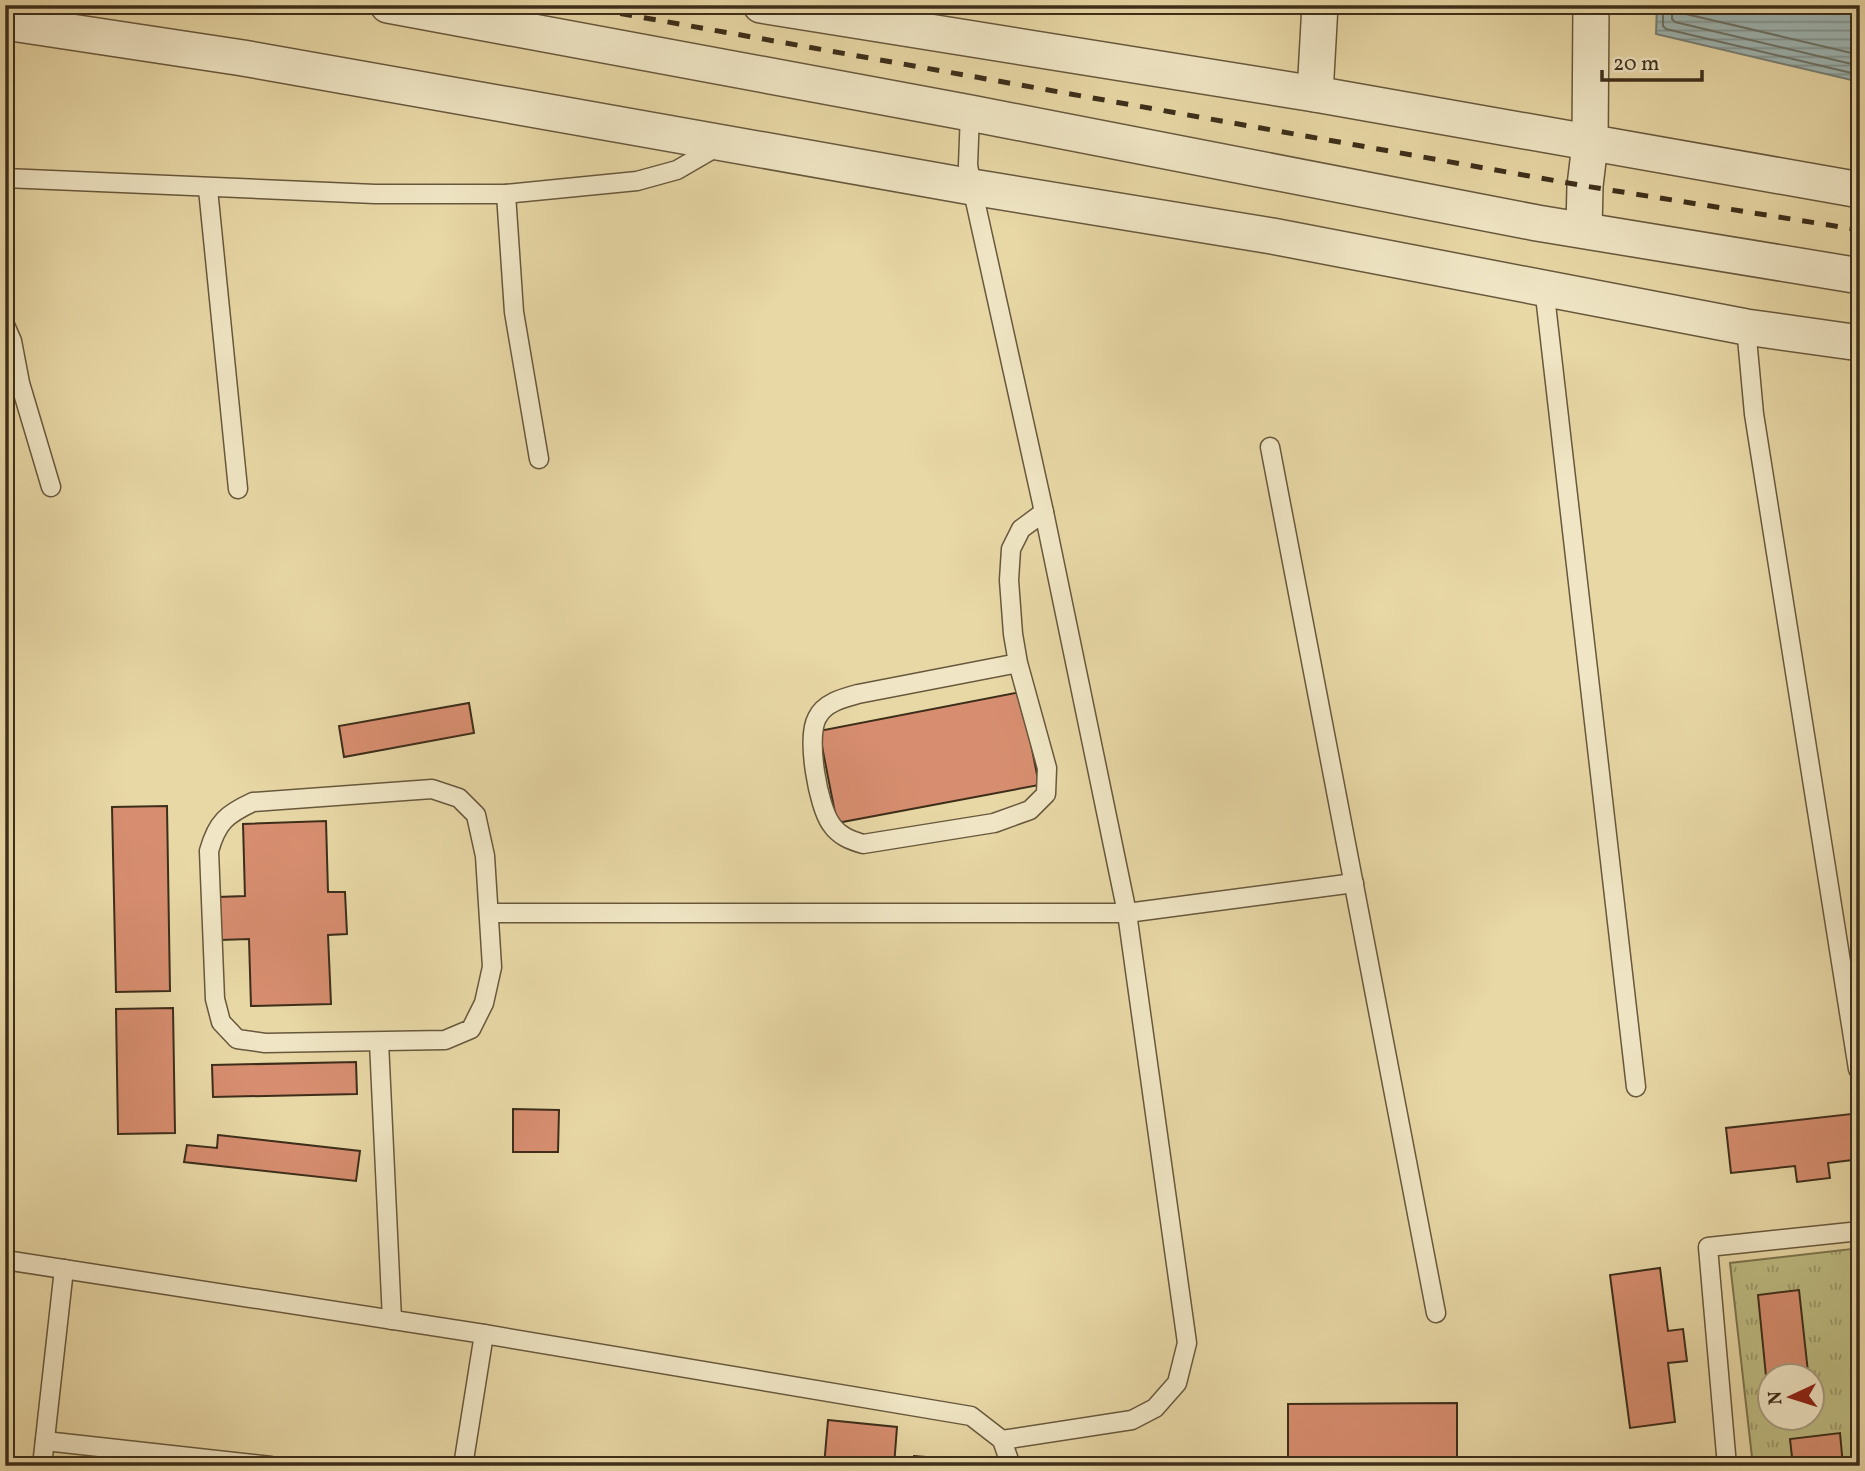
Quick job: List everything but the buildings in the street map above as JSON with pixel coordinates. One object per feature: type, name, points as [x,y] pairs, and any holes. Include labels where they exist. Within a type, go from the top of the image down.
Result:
[{"type":"street","points":[[388,5],[970,123],[1537,223],[1860,276]]},
{"type":"street","points":[[761,5],[1315,94],[1860,190]]},
{"type":"street","points":[[1315,94],[1320,5]]},
{"type":"street","points":[[1584,230],[1590,144],[1591,5]]},
{"type":"street","points":[[5,22],[243,58],[723,143],[970,176],[1746,327],[1860,343]]},
{"type":"lane","points":[[970,123],[970,176],[1044,512],[1127,913],[1187,1343],[1177,1383],[1155,1408],[1132,1420],[1002,1440]]},
{"type":"lane","points":[[5,178],[208,189],[375,194],[506,194],[637,181],[677,170],[723,143]]},
{"type":"lane","points":[[208,189],[238,489]]},
{"type":"lane","points":[[506,194],[514,312],[539,459]]},
{"type":"lane","points":[[1544,287],[1636,1087]]},
{"type":"lane","points":[[5,325],[12,341],[20,383],[51,487]]},
{"type":"lane","points":[[1746,327],[1754,414],[1858,1069]]},
{"type":"lane","points":[[1270,447],[1436,1313]]},
{"type":"lane","points":[[1018,663],[835,700],[817,718],[812,743],[821,803],[831,824],[846,839],[863,844],[994,823],[1030,810],[1046,794],[1047,768],[1018,663],[1009,580],[1011,549],[1021,529],[1044,512]]},
{"type":"lane","points":[[432,789],[459,798],[476,815],[485,856],[492,967],[484,1003],[471,1029],[444,1040],[379,1042],[256,1041],[237,1038],[221,1022],[215,999],[209,851],[214,834],[229,813],[253,802],[432,789]]},
{"type":"lane","points":[[489,913],[1127,913],[1354,883]]},
{"type":"lane","points":[[379,1042],[392,1320]]},
{"type":"lane","points":[[1727,1466],[1708,1247],[1860,1231]]},
{"type":"lane","points":[[5,1260],[484,1334],[971,1416],[1002,1440],[1010,1466]]},
{"type":"lane","points":[[42,1466],[64,1269]]},
{"type":"lane","points":[[463,1466],[484,1334]]},
{"type":"lane","points":[[45,1441],[271,1466]]},
{"type":"green space","points":[[1860,1248],[1860,1466],[1753,1466],[1730,1263]]},
{"type":"water","points":[[1657,5],[1860,5],[1860,82],[1656,34]]},
{"type":"railway","points":[[573,5],[1585,186],[1860,230]]}]
